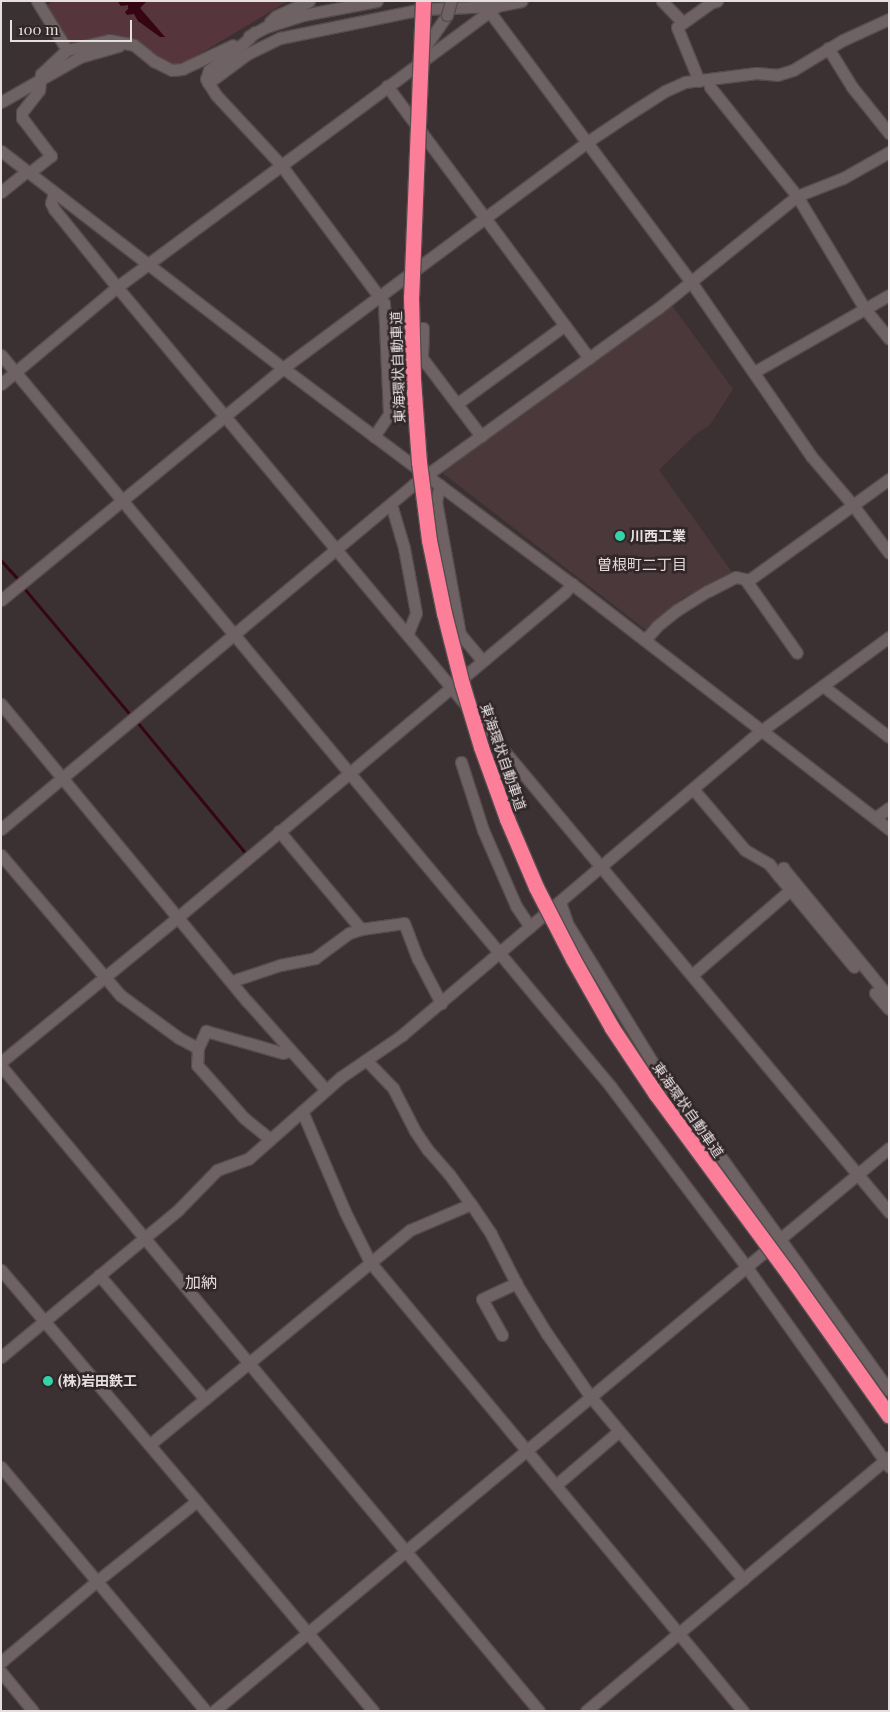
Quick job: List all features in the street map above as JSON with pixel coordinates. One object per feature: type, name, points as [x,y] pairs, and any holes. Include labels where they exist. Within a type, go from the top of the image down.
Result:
[{"type":"highway","name":"東海環状自動車道","points":[[423,1],[411,297],[413,379],[418,452],[430,540],[444,613],[462,684],[481,747],[507,819],[536,887],[573,959],[612,1028],[656,1094],[796,1283],[889,1416]]},
{"type":"street","points":[[37,1],[67,50]]},
{"type":"street","points":[[309,1],[276,16],[209,70],[206,79],[216,95],[281,165],[384,303],[389,414],[374,436]]},
{"type":"street","points":[[1,192],[50,156],[22,118],[22,112],[38,90],[41,74],[67,50],[109,40],[134,45],[154,61],[172,70],[182,69],[260,29],[303,15],[377,1]]},
{"type":"street","points":[[406,72],[447,15],[451,1]]},
{"type":"street","points":[[208,83],[247,54],[280,38],[423,9],[496,6],[522,1]]},
{"type":"street","points":[[662,1],[682,22]]},
{"type":"street","points":[[717,1],[712,2],[677,27],[703,80],[797,196],[865,309],[889,339]]},
{"type":"street","points":[[1,384],[148,264],[496,6]]},
{"type":"street","points":[[496,6],[587,142],[691,282],[811,456],[852,504],[889,553]]},
{"type":"street","points":[[1,600],[283,368],[587,142],[664,91],[685,82],[756,74],[777,74],[793,70],[828,48],[889,19]]},
{"type":"street","points":[[1,102],[80,57],[126,44]]},
{"type":"street","points":[[828,48],[852,86],[889,134]]},
{"type":"street","points":[[387,86],[589,358]]},
{"type":"street","points":[[1,152],[283,368],[572,584],[889,829]]},
{"type":"street","points":[[1,829],[427,475],[691,282],[797,196],[843,178],[889,152]]},
{"type":"street","points":[[54,193],[51,202],[54,209],[889,1212]]},
{"type":"street","points":[[754,372],[889,295]]},
{"type":"street","points":[[458,403],[565,326]]},
{"type":"street","points":[[386,334],[423,328],[422,358],[458,403],[481,436]]},
{"type":"street","points":[[1,355],[611,1087],[745,1265],[887,1461],[586,1711]]},
{"type":"street","points":[[645,640],[657,626],[692,600],[736,578],[749,580],[889,479]]},
{"type":"street","points":[[440,485],[436,501],[460,634],[482,660]]},
{"type":"street","points":[[391,504],[404,548],[416,613],[408,634]]},
{"type":"street","points":[[745,579],[797,654]]},
{"type":"street","points":[[1,1062],[178,917],[348,772],[565,592],[572,584]]},
{"type":"street","points":[[1,1357],[179,1209],[217,1170],[248,1158],[326,1090],[402,1035],[500,954],[761,731],[889,637]]},
{"type":"street","points":[[823,686],[889,737]]},
{"type":"street","points":[[1,704],[178,917],[326,1090]]},
{"type":"street","points":[[460,762],[483,830],[516,906],[530,927]]},
{"type":"street","points":[[693,789],[745,850],[769,864],[889,1008]]},
{"type":"street","points":[[875,818],[889,808]]},
{"type":"street","points":[[279,831],[361,929]]},
{"type":"street","points":[[1,855],[120,995],[179,1038],[198,1048]]},
{"type":"street","points":[[778,875],[783,868],[889,997]]},
{"type":"street","points":[[692,975],[790,890]]},
{"type":"street","points":[[560,902],[568,925],[653,1063],[834,1311],[889,1390]]},
{"type":"street","points":[[232,981],[280,965],[315,958],[348,933],[361,929],[404,924],[418,958],[441,1003]]},
{"type":"street","points":[[269,1138],[244,1118],[197,1065],[198,1048],[206,1031],[283,1053],[290,1050]]},
{"type":"street","points":[[366,1060],[393,1088],[424,1144],[471,1204],[491,1234],[516,1283],[547,1334],[590,1396],[743,1579]]},
{"type":"street","points":[[1,1066],[540,1711]]},
{"type":"street","points":[[302,1111],[345,1212],[370,1262],[743,1711]]},
{"type":"street","points":[[214,1711],[745,1265],[889,1148]]},
{"type":"street","points":[[149,1445],[250,1364],[410,1230],[471,1204]]},
{"type":"street","points":[[1,1270],[372,1711]]},
{"type":"street","points":[[99,1275],[205,1399]]},
{"type":"street","points":[[502,1335],[482,1299],[516,1283]]},
{"type":"street","points":[[556,1485],[619,1431]]},
{"type":"street","points":[[1,1466],[206,1711]]},
{"type":"street","points":[[1,1662],[97,1581],[197,1501]]},
{"type":"street","points":[[1,1672],[33,1711]]},
{"type":"shaded area","points":[[53,1],[288,1],[181,65],[170,64],[138,41],[68,47],[44,7]]},
{"type":"shaded area","points":[[147,1],[140,8],[165,37],[160,37],[138,21],[134,14],[127,15],[125,12],[128,9],[128,5],[121,6],[118,2]]},
{"type":"shaded area","points":[[671,304],[733,389],[710,425],[696,434],[659,470],[732,572],[683,598],[646,630],[440,471]]},
{"type":"waterway","points":[[1,560],[17,578]]},
{"type":"waterway","points":[[25,589],[129,713]]},
{"type":"waterway","points":[[139,724],[245,852]]},
{"type":"place","name":"川西工業","points":[[620,536]]},
{"type":"place","name":"(株)岩田鉄工","points":[[48,1381]]},
{"type":"district","name":"曽根町二丁目","points":[[642,565]]},
{"type":"district","name":"加納","points":[[201,1282]]}]
